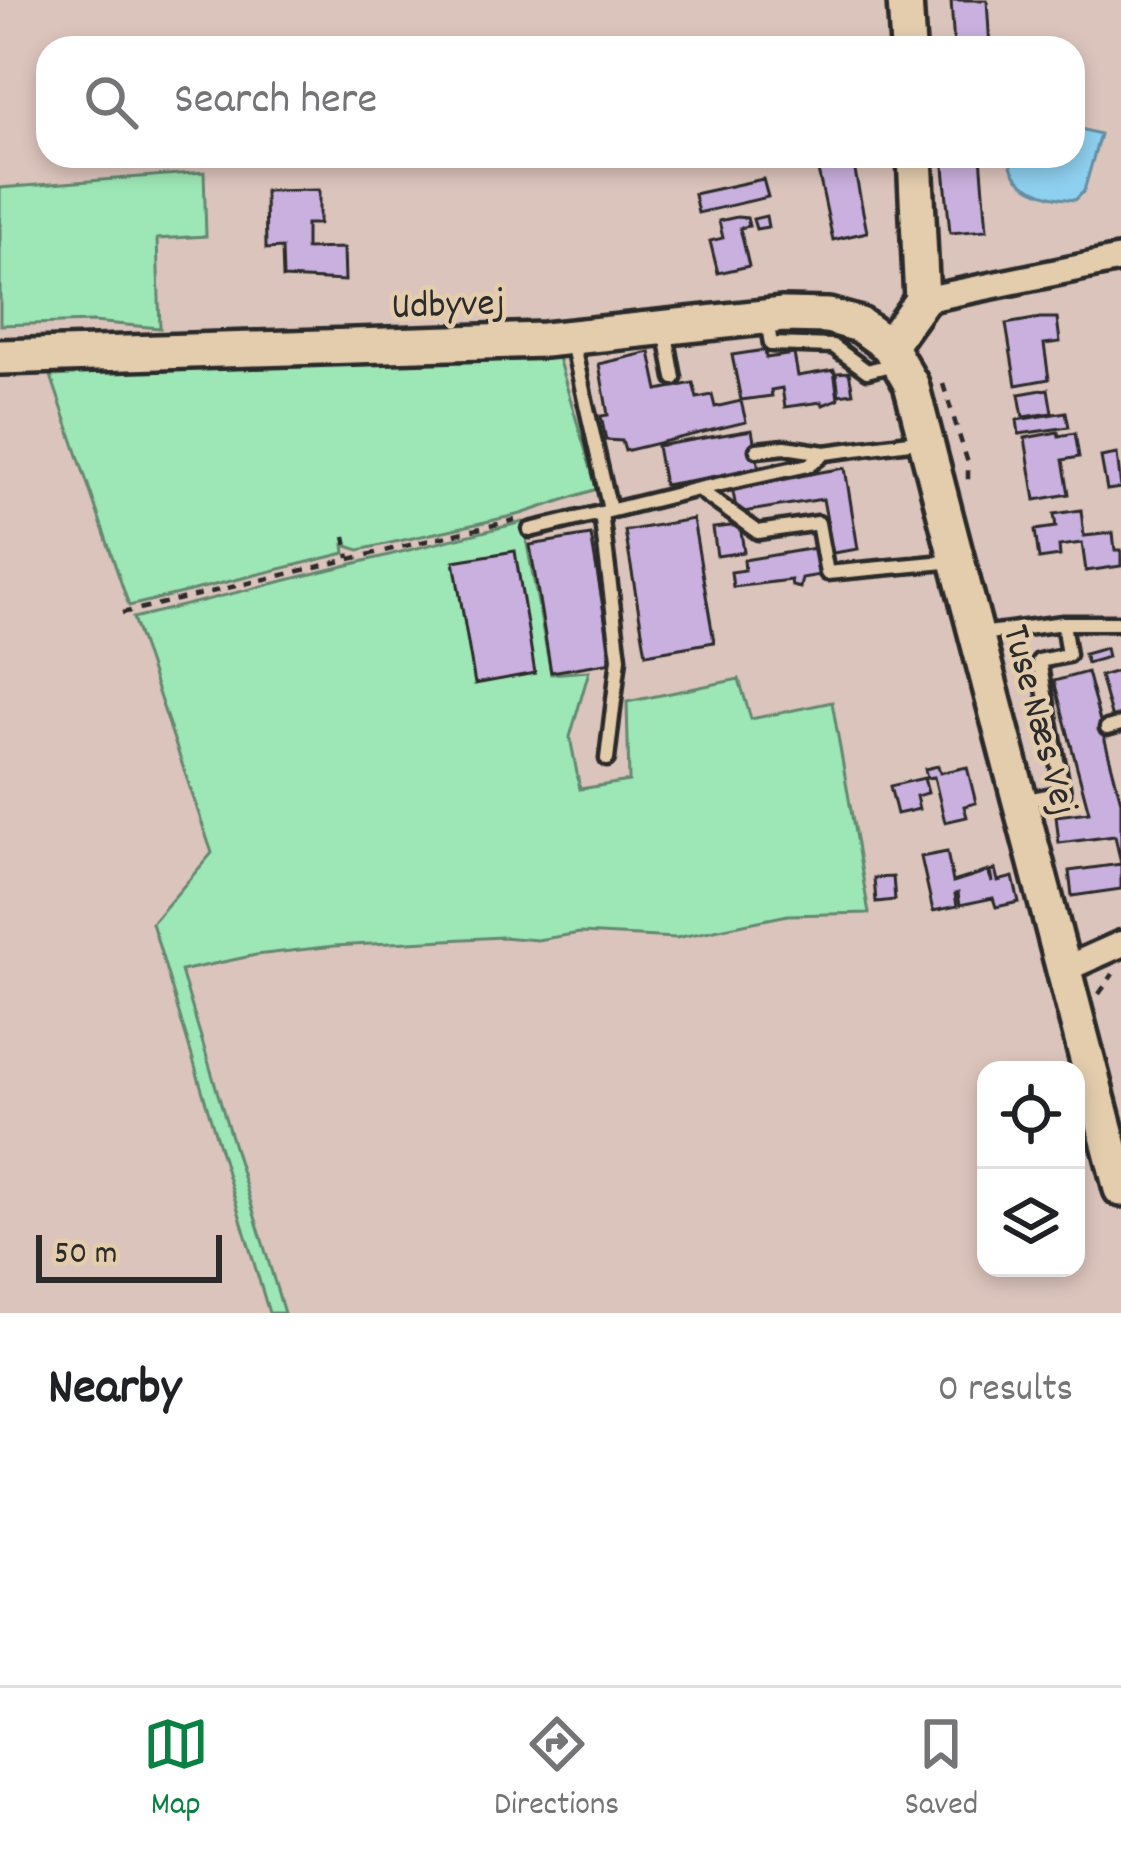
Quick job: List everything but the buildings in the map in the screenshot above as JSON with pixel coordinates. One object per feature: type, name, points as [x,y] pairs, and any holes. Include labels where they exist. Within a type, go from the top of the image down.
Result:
[{"type":"street","points":[[905,0],[907,36]]},
{"type":"street","points":[[894,354],[922,300],[916,168]]},
{"type":"street","points":[[922,300],[1121,259]]},
{"type":"street","name":"Udbyvej","points":[[0,357],[570,337],[766,316],[827,316],[860,325],[894,354]]},
{"type":"street","name":"Tuse Næs Vej","points":[[894,354],[911,384],[1121,1189]]},
{"type":"street","points":[[1065,969],[1121,944]]},
{"type":"lane","points":[[665,327],[674,378]]},
{"type":"lane","points":[[570,337],[606,512],[620,658],[607,759]]},
{"type":"lane","points":[[757,450],[785,447],[825,453],[926,440]]},
{"type":"lane","points":[[536,528],[809,465],[825,453]]},
{"type":"lane","points":[[698,489],[758,532],[818,523],[826,572],[958,561]]},
{"type":"lane","points":[[1021,801],[1063,793],[1039,661],[1068,655],[1063,623]]},
{"type":"lane","points":[[977,635],[1063,623],[1121,623]]},
{"type":"path","points":[[122,613],[502,521],[529,518],[536,528]]},
{"type":"path","points":[[345,536],[349,558]]},
{"type":"green space","points":[[204,172],[206,236],[157,239],[160,328],[93,322],[0,325],[0,188]]},
{"type":"green space","points":[[556,351],[597,489],[521,514],[359,550],[344,545],[345,553],[129,606],[51,376],[73,375],[72,367]]},
{"type":"green space","points":[[523,522],[551,674],[589,671],[570,737],[580,789],[629,781],[627,702],[739,679],[751,719],[832,702],[869,913],[788,915],[676,938],[580,933],[537,940],[502,937],[334,946],[256,955],[181,971],[284,1313],[269,1313],[152,923],[212,853],[133,618]]},
{"type":"water","points":[[1085,130],[1100,134],[1084,191],[1075,200],[1032,189],[1012,168],[1085,168]]}]
